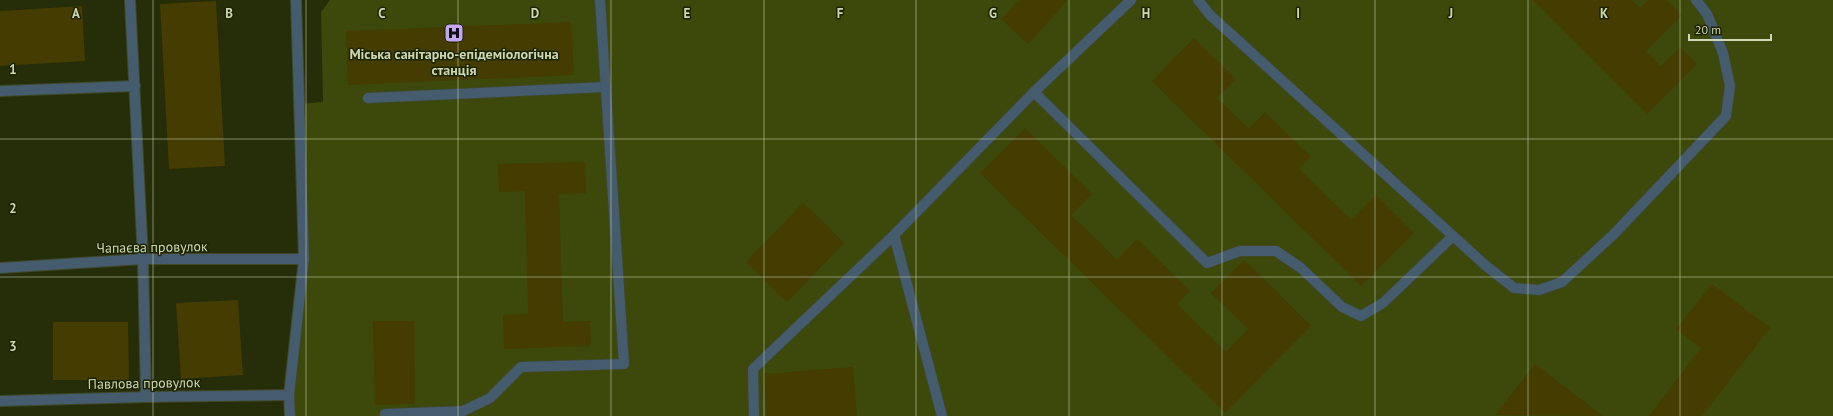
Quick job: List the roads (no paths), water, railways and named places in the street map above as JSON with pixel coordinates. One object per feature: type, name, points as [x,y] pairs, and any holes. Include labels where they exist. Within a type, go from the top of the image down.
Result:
[{"type":"street","points":[[130,0],[143,259],[146,396]]},
{"type":"street","points":[[290,416],[289,396],[304,259],[296,0]]},
{"type":"street","points":[[385,414],[463,411],[490,398],[521,367],[624,364],[600,0]]},
{"type":"street","points":[[754,416],[753,369],[894,235],[1034,92],[1131,0]]},
{"type":"street","points":[[1198,0],[1210,14],[1453,236],[1514,288],[1539,290],[1562,282],[1614,234],[1726,116],[1730,86],[1723,53],[1707,14],[1696,0]]},
{"type":"street","points":[[0,91],[135,86]]},
{"type":"street","points":[[368,98],[606,88]]},
{"type":"street","points":[[1034,92],[1207,263],[1240,251],[1276,251],[1301,268],[1342,306],[1361,316],[1383,303],[1453,236]]},
{"type":"street","points":[[894,235],[942,416]]},
{"type":"street","name":"Чапаєва провулок","points":[[0,268],[143,259],[304,259]]},
{"type":"street","name":"Павлова провулок","points":[[0,401],[146,396],[289,396]]},
{"type":"place","name":"Міська санітарно-епідеміологічна станція","points":[[454,33]]}]
